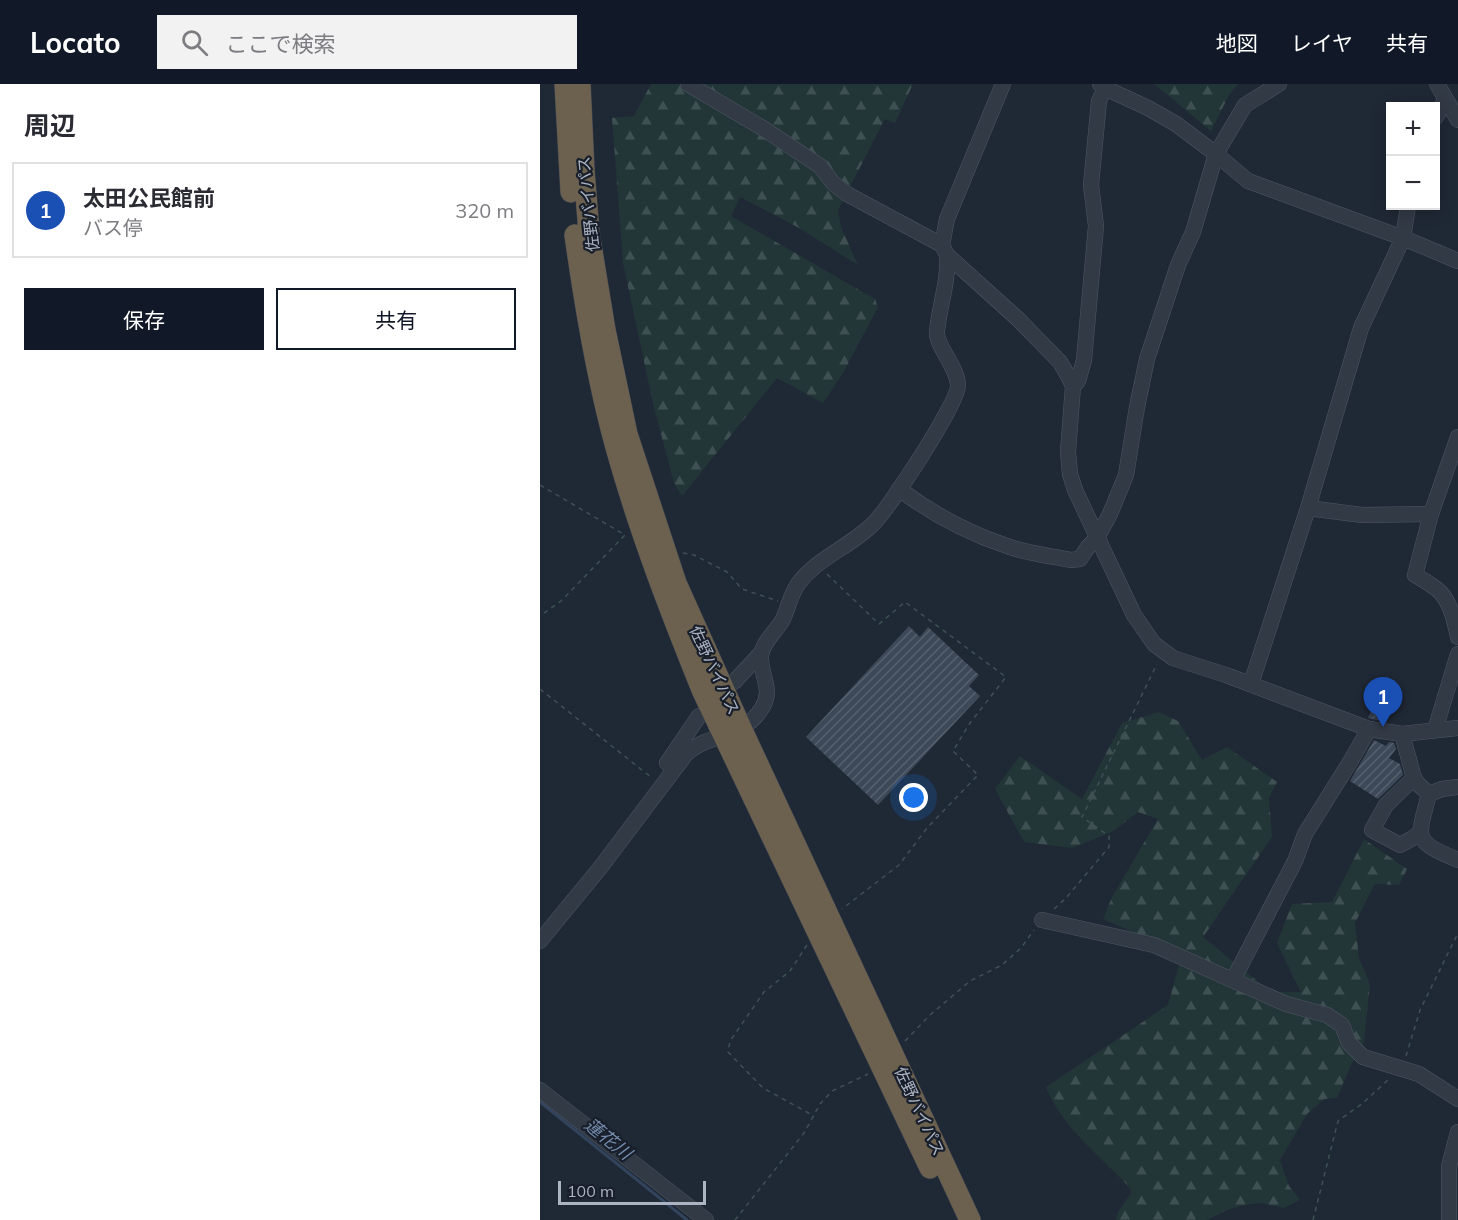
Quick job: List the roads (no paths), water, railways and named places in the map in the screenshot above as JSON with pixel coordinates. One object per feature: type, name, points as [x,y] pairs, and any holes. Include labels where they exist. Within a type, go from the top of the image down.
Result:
[{"type":"highway","name":"佐野バイパス","points":[[580,86],[589,233],[605,330],[627,434],[667,553],[733,733]]},
{"type":"highway","name":"佐野バイパス","points":[[580,86],[566,127],[574,227],[601,387],[616,450],[641,530],[683,641],[733,733],[887,1059],[970,1220]]},
{"type":"highway","name":"佐野バイパス","points":[[887,1059],[954,1220]]},
{"type":"street","points":[[687,84],[761,127],[820,166],[833,183],[848,194],[945,250],[1060,362],[1073,386],[1068,436],[1070,474],[1075,490],[1134,615],[1146,634],[1163,652],[1369,729],[1402,734],[1458,728]]},
{"type":"street","points":[[734,682],[761,653],[782,622],[798,584],[818,565],[874,523],[932,438],[959,388],[956,371],[936,334],[948,271],[945,250],[947,219],[1003,84]]},
{"type":"street","points":[[899,489],[964,528],[1009,547],[1071,561],[1080,559],[1097,538],[1126,474],[1147,359],[1178,265],[1193,232],[1216,154],[1245,105],[1280,84]]},
{"type":"street","points":[[1437,84],[1458,120]]},
{"type":"street","points":[[1073,386],[1078,381],[1084,360],[1096,226],[1096,209],[1091,185],[1102,86],[1176,124],[1248,181],[1260,187],[1403,238],[1458,261]]},
{"type":"street","points":[[1440,109],[1445,99]]},
{"type":"street","points":[[1251,684],[1308,508],[1361,328],[1403,238],[1407,210]]},
{"type":"street","points":[[1458,437],[1431,514],[1415,575],[1439,591],[1444,598],[1454,619],[1458,637]]},
{"type":"street","points":[[1308,508],[1362,515],[1431,514]]},
{"type":"street","points":[[540,940],[600,868],[686,754],[694,746],[733,733],[763,708],[769,690],[761,671],[761,653]]},
{"type":"street","points":[[1436,730],[1458,654]]},
{"type":"street","points":[[662,786],[664,768],[699,716]]},
{"type":"street","points":[[1233,980],[1295,861],[1305,834],[1369,729]]},
{"type":"street","points":[[1402,734],[1414,778],[1429,794]]},
{"type":"street","points":[[1414,778],[1386,805],[1372,830],[1400,845],[1420,832]]},
{"type":"street","points":[[1429,794],[1442,789],[1458,787]]},
{"type":"street","points":[[1429,794],[1420,832],[1422,840],[1427,846],[1458,860]]},
{"type":"street","points":[[1042,920],[1154,945],[1286,1004],[1327,1015],[1342,1025],[1349,1043],[1363,1057],[1419,1074],[1458,1099]]},
{"type":"street","points":[[540,1090],[706,1220]]},
{"type":"street","points":[[1449,1220],[1449,1166],[1458,1132]]},
{"type":"waterway","name":"蓮花川","points":[[540,1102],[687,1220]]},
{"type":"place","name":"太田公民館前","points":[[1383,727]]}]
